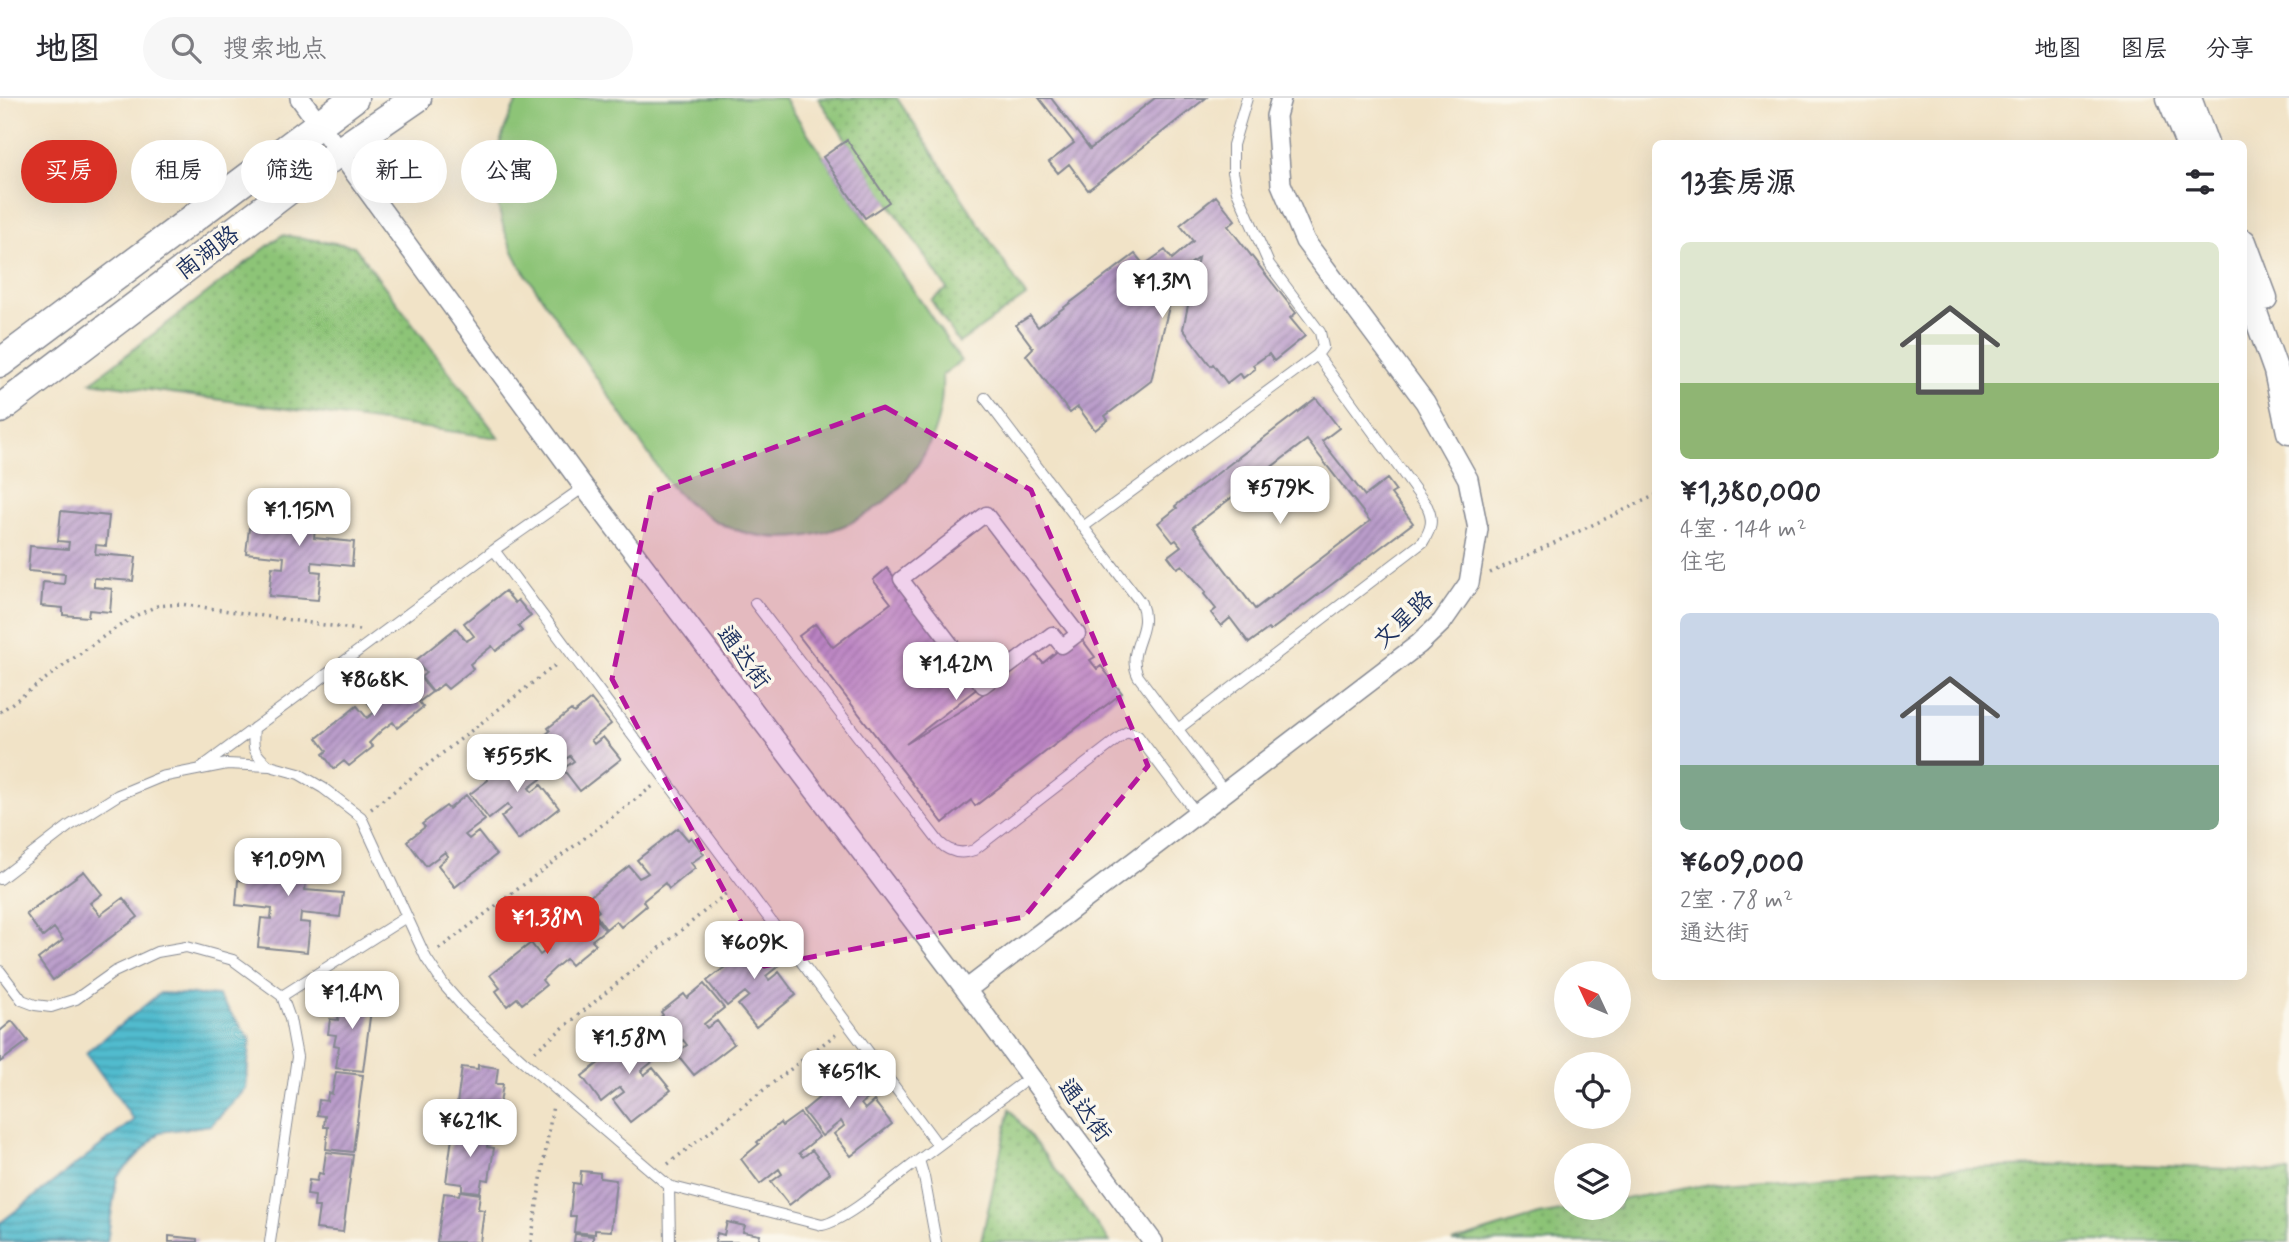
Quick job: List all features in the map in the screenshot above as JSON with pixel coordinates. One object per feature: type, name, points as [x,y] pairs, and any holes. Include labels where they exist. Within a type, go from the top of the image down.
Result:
[{"type":"main road","name":"南湖路","points":[[0,363],[354,98]]},
{"type":"main road","name":"南湖路","points":[[0,409],[340,151],[418,98]]},
{"type":"street","name":"通达街","points":[[300,98],[584,487],[966,990],[1153,1242]]},
{"type":"street","name":"文星路","points":[[966,990],[1419,644],[1442,622],[1469,583],[1478,529],[1468,480],[1425,402],[1305,241],[1281,184],[1276,117],[1280,98]]},
{"type":"street","points":[[2169,98],[2186,140]]},
{"type":"street","points":[[2189,98],[2205,140]]},
{"type":"street","points":[[2247,250],[2289,361]]},
{"type":"street","points":[[2247,290],[2276,371],[2289,432]]},
{"type":"street","points":[[986,514],[1078,634],[1062,646],[1052,634],[983,686],[901,579],[986,514]]},
{"type":"lane","points":[[1083,527],[1317,355],[1323,347],[1320,332],[1269,264],[1237,191],[1233,172],[1233,145],[1247,98]]},
{"type":"lane","points":[[1178,729],[1423,542],[1431,528],[1431,515],[1427,506],[1317,355]]},
{"type":"lane","points":[[985,398],[1141,603],[1146,621],[1135,650],[1134,667],[1138,676],[1226,792]]},
{"type":"lane","points":[[198,769],[494,550],[584,487]]},
{"type":"lane","points":[[494,550],[938,1145]]},
{"type":"lane","points":[[755,603],[939,842],[948,850],[967,853],[974,850],[1127,732],[1138,736],[1197,814]]},
{"type":"lane","points":[[254,728],[252,746],[256,755],[270,766]]},
{"type":"lane","points":[[0,878],[69,826],[118,795],[161,777],[227,764],[270,766],[299,774],[323,788],[361,817],[388,872],[405,917],[426,958],[444,985],[466,1009],[555,1089],[669,1186],[822,1225],[832,1223],[847,1213],[1030,1077]]},
{"type":"lane","points":[[282,996],[405,917]]},
{"type":"lane","points":[[0,971],[22,1000],[51,1007],[76,999],[114,972],[157,952],[186,947],[233,960],[282,996],[290,1019],[297,1056],[270,1242]]},
{"type":"lane","points":[[919,1160],[936,1242]]},
{"type":"lane","points":[[669,1186],[670,1242]]},
{"type":"path","points":[[1469,583],[1652,497]]},
{"type":"path","points":[[0,712],[107,634],[157,606],[181,604],[382,634]]},
{"type":"path","points":[[361,817],[571,653]]},
{"type":"path","points":[[426,958],[664,777]]},
{"type":"path","points":[[523,1061],[741,881]]},
{"type":"path","points":[[655,1174],[848,1024]]},
{"type":"path","points":[[531,1242],[555,1089]]},
{"type":"highlighted area","points":[[885,407],[1031,490],[1148,766],[1024,917],[764,966],[612,679],[652,492]]},
{"type":"green space","points":[[519,98],[784,98],[961,361],[942,375],[939,415],[926,451],[904,483],[876,508],[843,526],[806,536],[767,537],[728,527],[684,499],[671,487],[521,267],[511,246],[498,203],[557,203],[557,140],[501,140]]},
{"type":"green space","points":[[818,98],[897,98],[1026,296],[959,343],[931,300],[947,289]]},
{"type":"green space","points":[[282,235],[354,246],[499,438],[91,382]]},
{"type":"green space","points":[[1010,1109],[1110,1242],[981,1242]]},
{"type":"green space","points":[[2121,1164],[2289,1172],[2289,1242],[1452,1242],[1554,1212],[1554,1220],[1631,1220],[1631,1198],[1721,1182],[1899,1170]]},
{"type":"water","points":[[160,993],[218,996],[250,1039],[246,1089],[211,1125],[160,1132],[117,1177],[107,1242],[0,1242],[0,1223],[134,1120],[86,1053]]},
{"type":"building","points":[[1039,98],[1051,98],[1090,149],[1155,98],[1206,98],[1088,190],[1069,164],[1058,173],[1049,162],[1074,143]]},
{"type":"building","points":[[847,140],[889,202],[865,218],[823,157]]},
{"type":"building","points":[[1216,196],[1235,220],[1228,226],[1296,313],[1290,318],[1305,336],[1274,361],[1269,354],[1253,365],[1255,369],[1243,378],[1240,373],[1227,383],[1183,329],[1198,258],[1172,278],[1175,282],[1151,381],[1105,416],[1108,420],[1095,430],[1078,407],[1070,413],[1026,355],[1033,348],[1016,325],[1030,316],[1038,327],[1135,254],[1144,265],[1165,250],[1172,259],[1193,241],[1180,225]]},
{"type":"building","points":[[1316,398],[1339,428],[1322,441],[1365,496],[1387,479],[1396,491],[1391,494],[1413,523],[1270,631],[1268,629],[1249,643],[1230,618],[1221,626],[1211,613],[1216,609],[1204,594],[1206,592],[1182,565],[1177,568],[1168,556],[1181,546],[1176,540],[1173,542],[1158,523],[1177,508],[1175,506]],"holes":[[[1307,440],[1370,521],[1255,609],[1193,527]]]},
{"type":"building","points":[[280,495],[328,499],[325,530],[315,529],[314,538],[354,542],[352,566],[312,562],[312,571],[321,572],[318,600],[269,596],[272,567],[283,568],[284,557],[246,553],[249,528],[286,532],[287,525],[277,524]]},
{"type":"building","points":[[61,511],[109,516],[106,546],[96,545],[95,554],[136,557],[133,581],[94,578],[94,587],[112,589],[110,612],[89,610],[88,617],[63,615],[63,608],[41,606],[43,582],[64,584],[65,574],[28,571],[30,546],[68,549],[69,542],[58,541]]},
{"type":"building","points":[[887,568],[979,687],[906,744],[965,708],[1035,654],[1043,663],[1078,634],[1095,657],[1090,660],[1097,669],[1101,666],[1122,693],[975,806],[971,800],[943,823],[799,636],[815,624],[833,647],[891,603],[873,580]]},
{"type":"building","points":[[505,591],[515,603],[518,600],[531,616],[518,626],[522,631],[496,651],[492,646],[470,664],[473,669],[448,689],[443,684],[433,692],[421,677],[426,673],[415,661],[456,628],[466,641],[474,636],[464,623]]},
{"type":"building","points":[[406,667],[416,679],[419,676],[432,692],[419,702],[423,707],[397,728],[393,722],[382,730],[369,743],[373,747],[349,766],[344,761],[334,769],[323,754],[327,751],[317,738],[357,706],[367,718],[375,712],[365,699]]},
{"type":"building","points":[[591,699],[611,724],[591,740],[594,744],[603,737],[621,759],[580,791],[563,769],[574,761],[570,756],[551,771],[532,745],[571,710],[574,713]]},
{"type":"building","points":[[529,748],[549,773],[529,788],[532,792],[541,785],[559,808],[518,840],[501,817],[511,809],[508,804],[489,819],[470,794],[509,758],[512,762]]},
{"type":"building","points":[[466,795],[485,820],[465,835],[469,839],[478,832],[496,855],[455,887],[438,865],[448,856],[445,852],[426,866],[407,841],[425,827],[422,824],[446,806],[449,809]]},
{"type":"building","points":[[678,828],[688,840],[691,837],[704,854],[691,863],[695,868],[669,889],[665,883],[643,901],[646,906],[621,927],[616,921],[606,929],[595,914],[599,911],[588,898],[629,866],[639,878],[648,873],[637,860]]},
{"type":"building","points":[[260,849],[325,856],[322,882],[306,881],[305,890],[343,893],[340,917],[301,913],[300,922],[310,923],[307,952],[258,947],[261,918],[271,919],[272,909],[236,905],[238,880],[273,883],[274,876],[257,875]]},
{"type":"building","points":[[84,871],[102,894],[90,903],[100,915],[123,898],[138,917],[53,980],[38,959],[63,940],[54,928],[43,937],[26,914]]},
{"type":"building","points":[[579,904],[589,916],[592,914],[605,930],[592,940],[596,944],[571,965],[566,959],[542,980],[546,985],[522,1004],[517,998],[507,1006],[496,991],[500,988],[490,975],[531,943],[540,955],[548,949],[538,936]]},
{"type":"building","points":[[767,935],[786,960],[766,976],[769,980],[779,972],[796,995],[756,1027],[738,1005],[749,996],[745,992],[727,1006],[707,981],[746,946],[749,949]]},
{"type":"building","points":[[704,984],[724,1008],[704,1024],[707,1028],[717,1021],[734,1044],[694,1075],[676,1053],[687,1045],[683,1040],[665,1055],[645,1030],[663,1015],[661,1012],[684,994],[687,998]]},
{"type":"building","points":[[346,991],[373,994],[363,1071],[336,1068],[339,1046],[334,1045],[336,1035],[328,1034],[330,1019],[338,1020],[339,1012],[343,1012]]},
{"type":"building","points":[[12,1021],[28,1041],[0,1062],[0,1031]]},
{"type":"building","points":[[641,1031],[661,1055],[641,1071],[644,1075],[653,1068],[671,1090],[630,1122],[613,1100],[624,1092],[620,1087],[601,1102],[582,1076],[621,1041],[624,1044]]},
{"type":"building","points":[[862,1064],[881,1089],[861,1104],[865,1109],[874,1101],[892,1124],[851,1156],[834,1134],[844,1126],[841,1121],[822,1136],[803,1111],[821,1096],[818,1093]]},
{"type":"building","points":[[478,1065],[498,1068],[496,1084],[503,1084],[498,1117],[491,1116],[489,1129],[471,1127],[471,1121],[455,1119],[462,1067],[478,1069]]},
{"type":"building","points":[[336,1072],[363,1075],[353,1152],[326,1149],[328,1127],[324,1127],[325,1116],[317,1115],[319,1100],[327,1101],[328,1093],[332,1094]]},
{"type":"building","points":[[800,1113],[819,1137],[799,1153],[803,1157],[812,1150],[830,1173],[789,1205],[771,1182],[782,1174],[779,1169],[760,1184],[741,1159],[780,1123],[782,1126]]},
{"type":"building","points":[[469,1129],[490,1131],[487,1147],[494,1148],[489,1180],[482,1179],[480,1192],[462,1190],[462,1184],[446,1182],[453,1130],[469,1133]]},
{"type":"building","points":[[326,1152],[353,1155],[343,1232],[316,1229],[319,1207],[314,1207],[315,1196],[307,1195],[309,1180],[317,1181],[319,1173],[323,1174]]},
{"type":"building","points":[[581,1171],[600,1173],[600,1178],[616,1180],[611,1231],[595,1230],[595,1234],[574,1232],[576,1216],[570,1216],[573,1183],[580,1184]]},
{"type":"building","points":[[460,1191],[480,1194],[478,1209],[484,1210],[480,1242],[437,1242],[444,1193],[459,1195]]},
{"type":"building","points":[[727,1222],[745,1226],[743,1232],[760,1235],[758,1242],[715,1242],[717,1233],[724,1235]]},
{"type":"building","points":[[575,1234],[593,1236],[593,1242],[574,1242]]},
{"type":"building","points":[[169,1236],[197,1239],[197,1242],[169,1242]]}]
